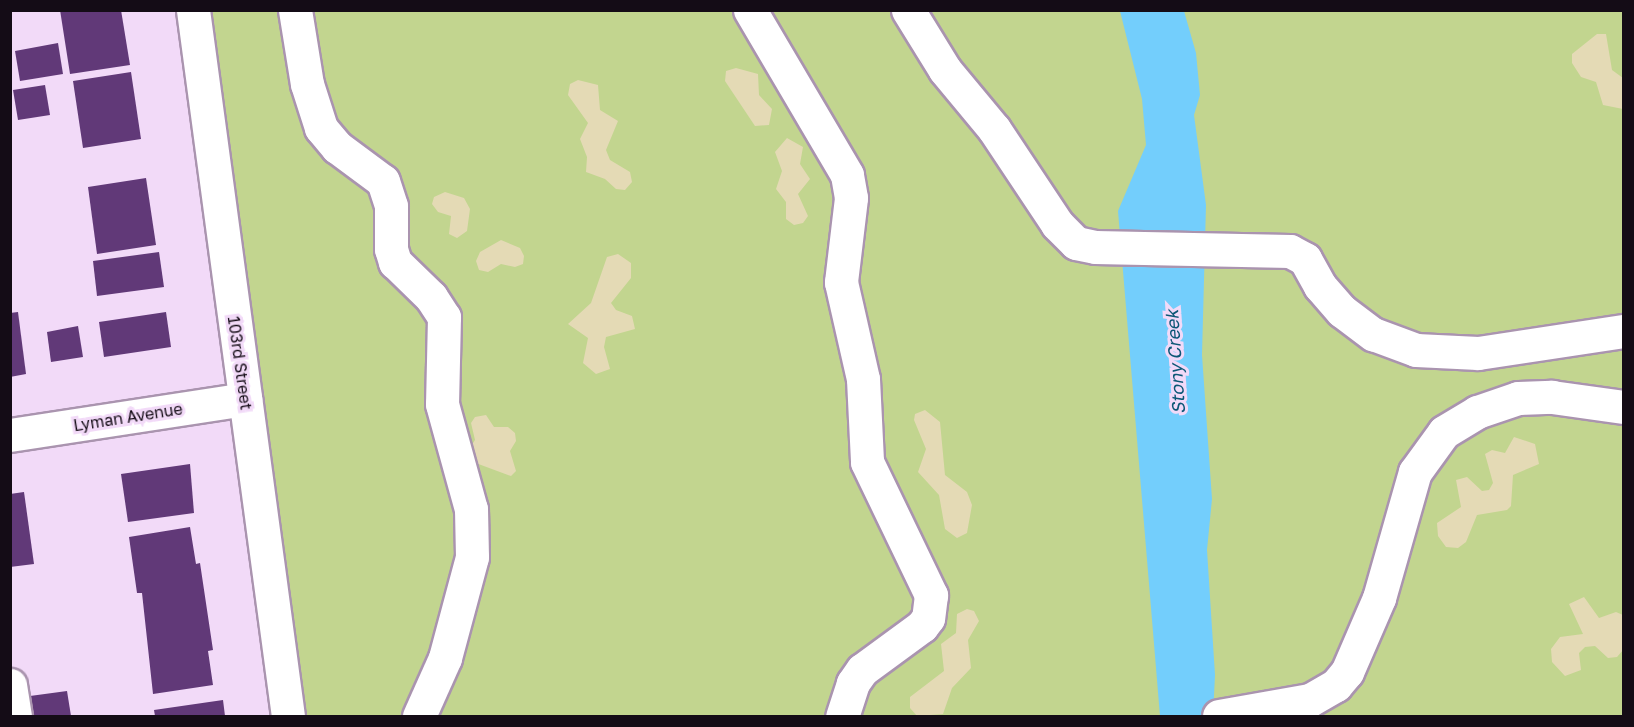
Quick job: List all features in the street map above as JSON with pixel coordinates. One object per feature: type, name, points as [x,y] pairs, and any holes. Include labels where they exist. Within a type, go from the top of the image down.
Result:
[{"type":"street","name":"103rd Street","points":[[193,10],[288,717]]},
{"type":"street","points":[[295,10],[314,114],[332,142],[383,180],[391,206],[391,249],[395,262],[431,297],[444,317],[442,404],[471,509],[472,557],[445,658],[419,717]]},
{"type":"street","points":[[750,10],[847,176],[851,198],[841,282],[862,370],[867,462],[931,596],[928,618],[922,626],[862,670],[853,683],[842,717]]},
{"type":"street","points":[[908,10],[945,70],[994,129],[1067,237],[1095,248],[1277,249],[1300,254],[1329,298],[1356,323],[1373,334],[1416,350],[1478,352],[1623,331]]},
{"type":"street","points":[[1219,717],[1276,708],[1323,694],[1347,672],[1379,598],[1415,472],[1444,432],[1477,412],[1518,398],[1552,397],[1623,407]]},
{"type":"street","name":"Lyman Avenue","points":[[10,435],[245,399]]},
{"type":"street","points":[[10,685],[15,717]]},
{"type":"green space","points":[[211,11],[1623,11],[1623,716],[306,716]]},
{"type":"sand","points":[[1597,34],[1606,34],[1612,70],[1623,78],[1623,109],[1603,105],[1596,82],[1581,77],[1572,63],[1572,54]]},
{"type":"sand","points":[[736,68],[758,74],[759,95],[772,109],[769,125],[755,126],[725,81],[726,71]]},
{"type":"sand","points":[[578,80],[598,85],[600,110],[618,121],[606,150],[610,160],[630,172],[632,182],[625,190],[616,189],[605,179],[586,172],[587,157],[580,139],[588,123],[568,95],[570,84]]},
{"type":"sand","points":[[787,138],[803,147],[800,164],[810,179],[798,194],[808,216],[803,223],[794,225],[786,219],[786,202],[776,189],[782,171],[775,152]]},
{"type":"sand","points":[[445,192],[464,198],[470,209],[467,231],[457,238],[449,234],[451,216],[438,212],[432,204],[434,197]]},
{"type":"sand","points":[[501,240],[520,248],[524,256],[523,264],[515,267],[501,264],[488,272],[479,270],[476,261],[480,252]]},
{"type":"sand","points":[[618,254],[631,263],[631,278],[611,303],[616,310],[632,316],[635,329],[606,337],[604,347],[610,369],[596,374],[583,363],[588,338],[568,324],[591,303],[607,257]]},
{"type":"sand","points":[[925,410],[940,422],[945,475],[967,492],[972,505],[967,533],[957,538],[945,529],[939,495],[918,472],[926,449],[914,420],[915,414]]},
{"type":"sand","points":[[486,415],[494,427],[508,427],[515,433],[516,441],[510,451],[516,471],[511,476],[473,462],[469,449],[475,440],[471,423],[475,417]]},
{"type":"sand","points":[[1514,437],[1535,444],[1539,464],[1513,475],[1511,506],[1507,510],[1477,515],[1466,542],[1458,548],[1446,547],[1438,536],[1437,523],[1461,507],[1456,480],[1467,477],[1482,491],[1489,490],[1493,483],[1485,454],[1492,450],[1505,453]]},
{"type":"sand","points":[[1584,597],[1599,618],[1616,612],[1623,615],[1623,650],[1617,657],[1608,658],[1595,646],[1585,647],[1579,653],[1581,670],[1565,676],[1552,662],[1551,649],[1560,637],[1583,634],[1569,604]]},
{"type":"sand","points":[[967,609],[974,611],[979,621],[968,640],[971,668],[952,688],[943,714],[917,716],[910,708],[910,697],[944,671],[941,644],[956,633],[957,614]]},
{"type":"water","name":"Stony Creek","points":[[1120,11],[1184,11],[1196,53],[1200,95],[1194,115],[1206,205],[1202,355],[1212,499],[1207,550],[1215,675],[1213,716],[1160,716],[1118,211],[1146,145],[1142,99]]},
{"type":"building","points":[[60,10],[121,10],[130,65],[70,74]]},
{"type":"building","points":[[58,43],[63,74],[20,81],[15,51]]},
{"type":"building","points":[[131,72],[141,139],[83,148],[73,81]]},
{"type":"building","points":[[45,85],[50,115],[18,120],[13,90]]},
{"type":"building","points":[[146,178],[156,245],[97,254],[88,187]]},
{"type":"building","points":[[159,252],[164,287],[97,296],[93,261]]},
{"type":"building","points":[[18,312],[26,374],[10,377],[10,313]]},
{"type":"building","points":[[166,312],[171,347],[104,357],[99,322]]},
{"type":"building","points":[[78,326],[83,357],[51,362],[47,332]]},
{"type":"building","points":[[190,464],[194,513],[128,522],[121,474]]},
{"type":"building","points":[[24,492],[34,564],[10,567],[10,494]]},
{"type":"building","points":[[190,527],[196,564],[200,563],[213,650],[208,651],[213,685],[153,694],[142,593],[137,593],[129,537]]},
{"type":"building","points":[[67,691],[71,716],[33,716],[30,696]]},
{"type":"building","points":[[223,700],[225,716],[155,716],[154,710]]}]
